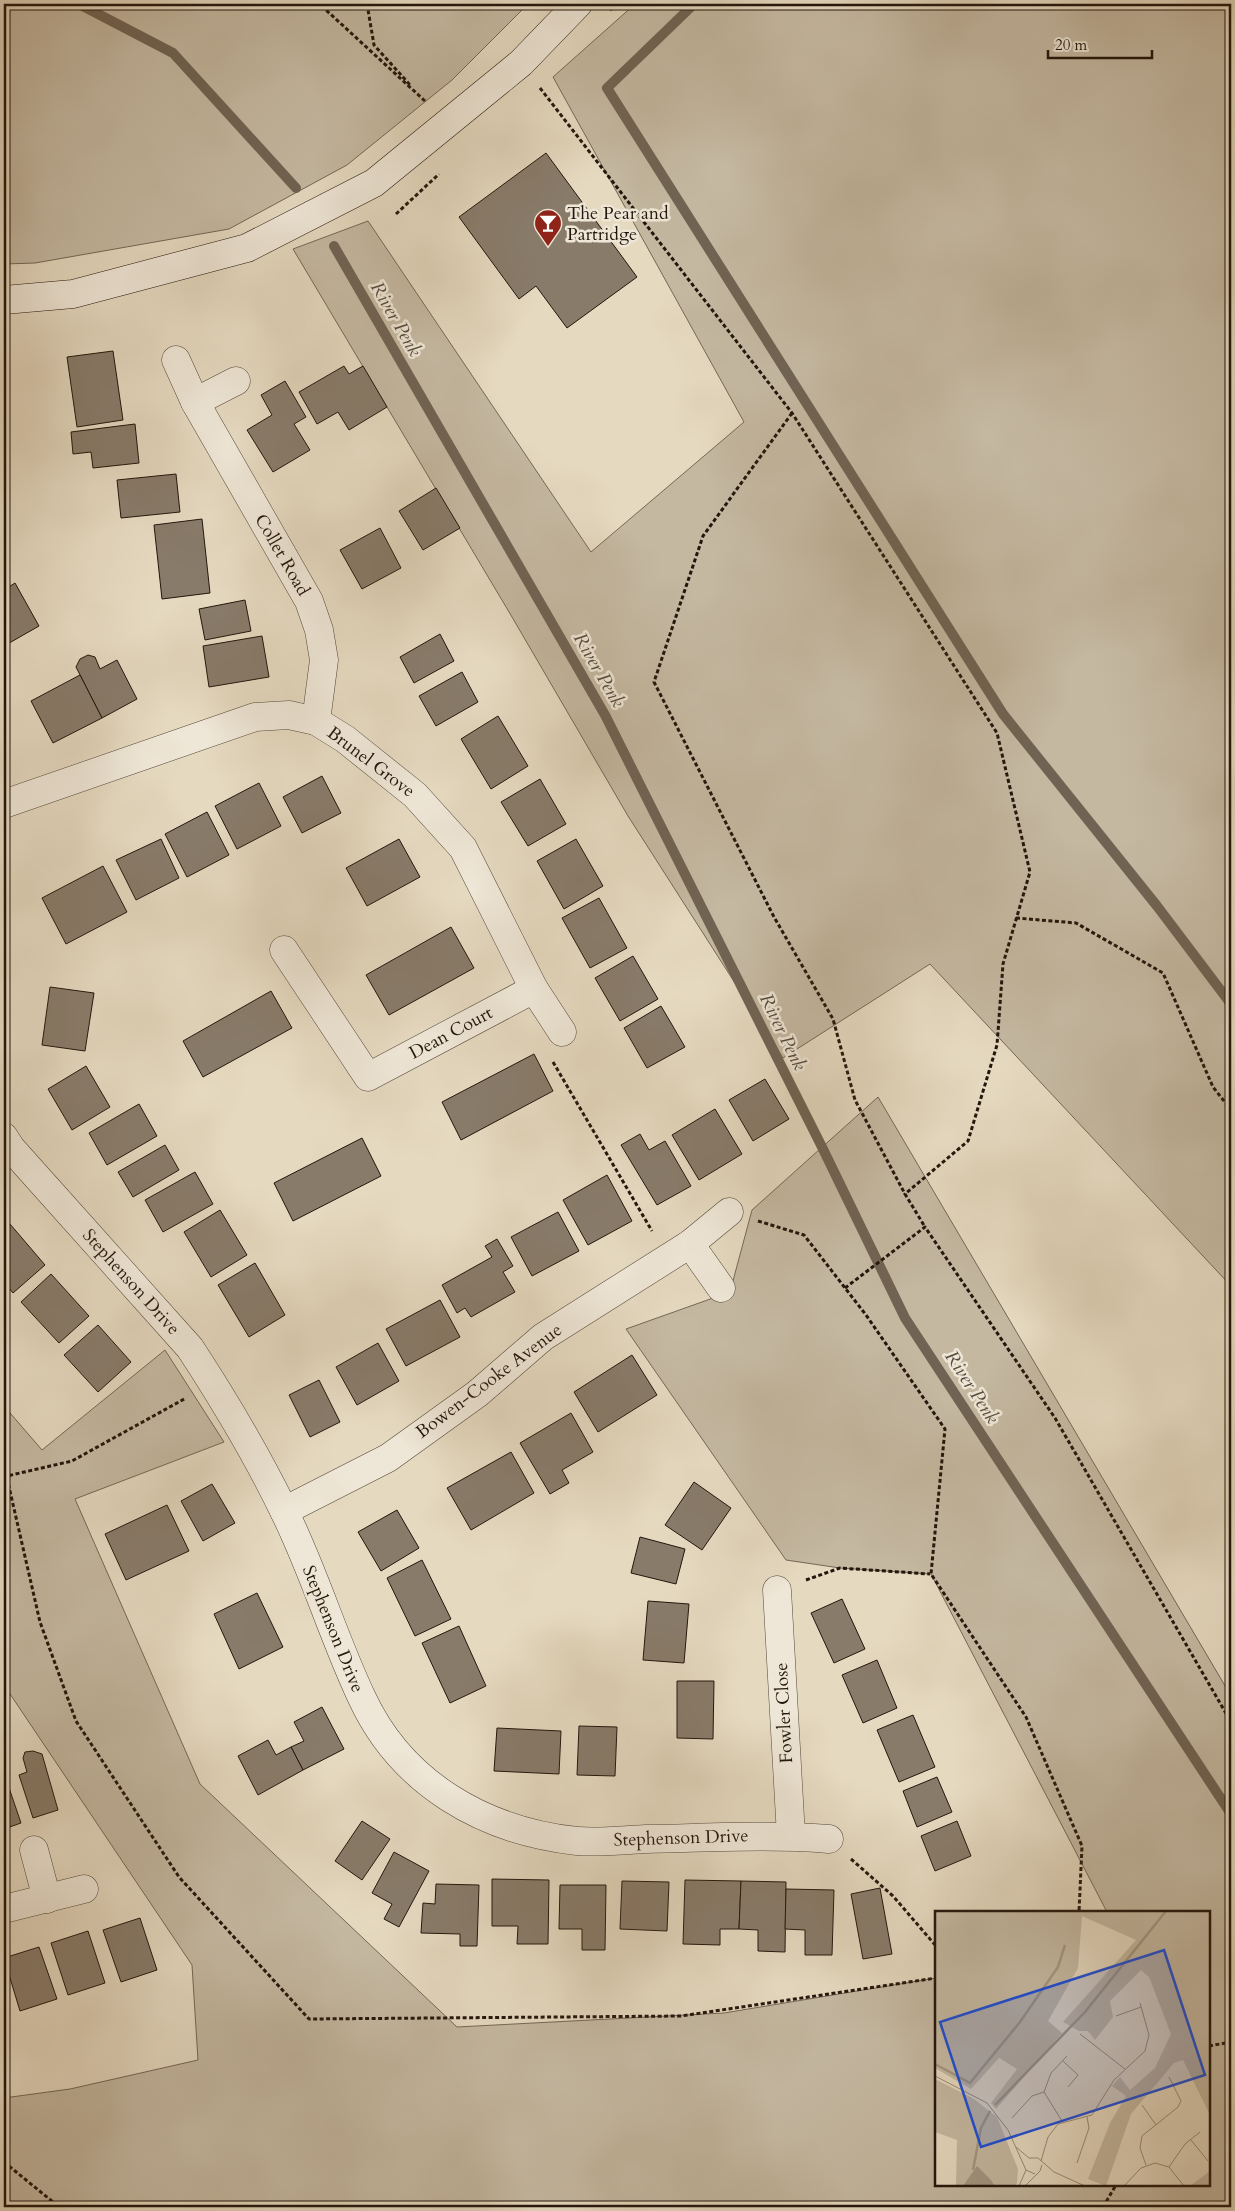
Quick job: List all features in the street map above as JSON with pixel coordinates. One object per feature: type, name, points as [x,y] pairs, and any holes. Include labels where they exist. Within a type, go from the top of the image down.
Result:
[{"type":"street","points":[[4,300],[73,294],[247,248],[374,183],[452,122],[521,64],[578,4]]},
{"type":"street","name":"Collet Road","points":[[176,360],[195,402],[309,601],[319,630],[324,660],[316,721]]},
{"type":"street","points":[[195,402],[236,381]]},
{"type":"street","name":"Brunel Grove","points":[[4,804],[255,717],[289,715],[316,721],[346,739],[415,794],[463,848],[534,989],[562,1032]]},
{"type":"street","name":"Dean Court","points":[[284,950],[368,1077],[534,989]]},
{"type":"street","name":"Stephenson Drive","points":[[4,1137],[11,1148],[190,1348],[213,1383],[284,1511],[362,1700],[390,1744],[420,1778],[472,1812],[512,1828],[578,1841],[790,1836],[829,1839]]},
{"type":"street","name":"Bowen-Cooke Avenue","points":[[284,1511],[388,1458],[477,1394],[543,1337],[668,1259],[690,1244],[729,1212]]},
{"type":"street","points":[[690,1244],[721,1288]]},
{"type":"street","name":"Fowler Close","points":[[777,1590],[790,1836]]},
{"type":"street","points":[[34,1850],[47,1899]]},
{"type":"street","points":[[4,1909],[84,1889]]},
{"type":"path","points":[[315,4],[326,10],[425,101],[452,122]]},
{"type":"path","points":[[367,4],[374,45],[425,101]]},
{"type":"path","points":[[521,64],[792,414],[997,733],[1030,872],[1003,964],[997,1045],[968,1141],[905,1194]]},
{"type":"path","points":[[792,414],[702,536],[654,682],[774,917],[833,1019],[855,1100],[905,1194],[925,1227],[1055,1418],[1231,1722]]},
{"type":"path","points":[[1016,918],[1076,923],[1163,973],[1213,1087],[1231,1110]]},
{"type":"path","points":[[550,1058],[668,1259]]},
{"type":"path","points":[[729,1212],[804,1235],[866,1315],[944,1429],[930,1574],[1026,1717],[1082,1846],[1079,1911]]},
{"type":"path","points":[[845,1288],[925,1227]]},
{"type":"path","points":[[5,1477],[72,1462],[213,1383]]},
{"type":"path","points":[[4,1465],[5,1477],[40,1622],[76,1721],[180,1877],[309,2019],[681,2016],[935,1978]]},
{"type":"path","points":[[777,1590],[840,1568],[930,1574]]},
{"type":"path","points":[[829,1839],[884,1890],[893,1896],[935,1945]]},
{"type":"path","points":[[1210,2046],[1231,2042]]},
{"type":"path","points":[[4,2162],[53,2202],[54,2207]]},
{"type":"path","points":[[1103,2207],[1115,2186]]},
{"type":"shaded area","points":[[4,4],[528,4],[452,80],[347,165],[229,229],[35,263],[4,264]]},
{"type":"shaded area","points":[[635,4],[1231,4],[1231,1286],[930,964],[783,1058],[628,816],[293,249],[368,221],[591,552],[744,422],[553,77]]},
{"type":"shaded area","points":[[878,1097],[1231,1696],[1231,2207],[4,2207],[4,2098],[70,2089],[198,2060],[192,1965],[4,1685],[4,1406],[42,1450],[165,1350],[224,1442],[75,1499],[200,1784],[457,2027],[724,2013],[935,1978],[935,2186],[1210,2186],[1210,1911],[1106,1911],[931,1574],[840,1568],[786,1560],[626,1329],[730,1292],[752,1210]]},
{"type":"building","name":"The Pear and Partridge","points":[[546,153],[637,277],[567,328],[536,286],[519,299],[459,217]]},
{"type":"building","points":[[113,351],[123,420],[77,427],[67,357]]},
{"type":"building","points":[[344,366],[349,374],[363,366],[387,407],[349,430],[338,412],[317,424],[299,392]]},
{"type":"building","points":[[285,381],[306,417],[294,424],[310,450],[273,472],[247,430],[272,415],[261,395]]},
{"type":"building","points":[[135,424],[139,463],[93,468],[91,452],[73,454],[71,432]]},
{"type":"building","points":[[176,474],[180,512],[121,518],[117,480]]},
{"type":"building","points":[[436,488],[460,528],[423,550],[399,511]]},
{"type":"building","points":[[202,519],[210,593],[162,599],[154,525]]},
{"type":"building","points":[[380,528],[401,568],[362,589],[340,550]]},
{"type":"building","points":[[15,583],[39,626],[4,646],[4,590]]},
{"type":"building","points":[[245,600],[251,631],[205,640],[199,609]]},
{"type":"building","points":[[440,634],[454,661],[414,683],[400,657]]},
{"type":"building","points":[[262,636],[269,677],[209,687],[203,646]]},
{"type":"building","points":[[88,655],[95,657],[100,669],[117,660],[137,699],[102,718],[76,667],[80,659]]},
{"type":"building","points":[[462,672],[478,702],[436,726],[419,696]]},
{"type":"building","points":[[80,675],[102,718],[53,743],[31,701]]},
{"type":"building","points":[[498,716],[528,766],[491,789],[461,739]]},
{"type":"building","points":[[322,776],[341,813],[302,833],[283,797]]},
{"type":"building","points":[[540,779],[566,824],[528,846],[501,802]]},
{"type":"building","points":[[259,783],[281,826],[237,849],[215,806]]},
{"type":"building","points":[[207,812],[229,855],[187,877],[165,834]]},
{"type":"building","points":[[161,839],[179,878],[136,900],[116,860]]},
{"type":"building","points":[[399,839],[420,877],[367,906],[346,868]]},
{"type":"building","points":[[576,839],[603,886],[564,909],[537,861]]},
{"type":"building","points":[[103,866],[127,912],[66,944],[42,898]]},
{"type":"building","points":[[599,898],[627,948],[590,968],[562,918]]},
{"type":"building","points":[[451,927],[474,968],[389,1015],[366,975]]},
{"type":"building","points":[[633,956],[658,999],[620,1021],[595,978]]},
{"type":"building","points":[[50,987],[94,993],[85,1051],[42,1045]]},
{"type":"building","points":[[271,991],[292,1028],[203,1077],[183,1041]]},
{"type":"building","points":[[661,1006],[685,1047],[647,1068],[624,1028]]},
{"type":"building","points":[[534,1054],[553,1091],[461,1140],[442,1102]]},
{"type":"building","points":[[86,1066],[110,1107],[72,1130],[48,1089]]},
{"type":"building","points":[[765,1079],[789,1119],[753,1141],[729,1100]]},
{"type":"building","points":[[139,1104],[157,1136],[107,1165],[89,1133]]},
{"type":"building","points":[[715,1109],[742,1154],[699,1180],[672,1135]]},
{"type":"building","points":[[640,1134],[649,1150],[665,1141],[691,1186],[657,1205],[621,1145]]},
{"type":"building","points":[[362,1138],[381,1176],[293,1221],[274,1183]]},
{"type":"building","points":[[165,1145],[179,1170],[133,1197],[118,1172]]},
{"type":"building","points":[[195,1172],[213,1204],[163,1232],[145,1200]]},
{"type":"building","points":[[607,1175],[632,1221],[588,1245],[563,1200]]},
{"type":"building","points":[[220,1210],[247,1255],[211,1277],[184,1232]]},
{"type":"building","points":[[558,1212],[579,1251],[532,1276],[511,1237]]},
{"type":"building","points":[[4,1217],[45,1265],[13,1293],[4,1282]]},
{"type":"building","points":[[497,1239],[513,1266],[503,1272],[515,1292],[471,1317],[465,1308],[457,1313],[442,1285],[492,1257],[485,1246]]},
{"type":"building","points":[[255,1263],[285,1315],[249,1337],[218,1285]]},
{"type":"building","points":[[51,1274],[89,1316],[59,1343],[21,1302]]},
{"type":"building","points":[[440,1300],[460,1337],[406,1366],[386,1329]]},
{"type":"building","points":[[98,1325],[131,1362],[98,1392],[64,1355]]},
{"type":"building","points":[[378,1343],[399,1381],[357,1405],[336,1367]]},
{"type":"building","points":[[632,1355],[657,1395],[598,1432],[574,1392]]},
{"type":"building","points":[[319,1380],[340,1422],[310,1437],[289,1395]]},
{"type":"building","points":[[571,1413],[593,1452],[562,1470],[569,1483],[550,1494],[520,1443]]},
{"type":"building","points":[[511,1452],[534,1493],[471,1530],[447,1488]]},
{"type":"building","points":[[694,1482],[731,1508],[702,1550],[665,1525]]},
{"type":"building","points":[[212,1484],[235,1523],[203,1541],[181,1501]]},
{"type":"building","points":[[167,1505],[189,1551],[126,1580],[105,1534]]},
{"type":"building","points":[[397,1510],[419,1548],[381,1571],[358,1532]]},
{"type":"building","points":[[640,1537],[685,1549],[676,1584],[631,1573]]},
{"type":"building","points":[[422,1560],[451,1619],[415,1636],[387,1578]]},
{"type":"building","points":[[257,1593],[283,1647],[239,1669],[214,1614]]},
{"type":"building","points":[[842,1599],[865,1649],[834,1663],[811,1613]]},
{"type":"building","points":[[648,1601],[689,1604],[684,1663],[643,1660]]},
{"type":"building","points":[[459,1626],[486,1686],[450,1703],[422,1643]]},
{"type":"building","points":[[877,1660],[897,1708],[863,1723],[842,1675]]},
{"type":"building","points":[[677,1681],[714,1681],[713,1739],[677,1738]]},
{"type":"building","points":[[322,1707],[344,1749],[303,1770],[291,1747],[304,1741],[294,1722]]},
{"type":"building","points":[[913,1715],[935,1767],[899,1782],[877,1730]]},
{"type":"building","points":[[579,1726],[617,1727],[615,1776],[577,1775]]},
{"type":"building","points":[[497,1728],[561,1731],[559,1774],[494,1771]]},
{"type":"building","points":[[268,1740],[276,1755],[291,1747],[303,1770],[258,1795],[238,1756]]},
{"type":"building","points":[[33,1751],[42,1754],[58,1810],[33,1818],[19,1775],[27,1772],[23,1758],[25,1752]]},
{"type":"building","points":[[4,1777],[21,1823],[4,1829]]},
{"type":"building","points":[[937,1777],[952,1812],[917,1827],[903,1791]]},
{"type":"building","points":[[362,1821],[390,1839],[362,1880],[335,1861]]},
{"type":"building","points":[[957,1821],[971,1856],[935,1871],[921,1836]]},
{"type":"building","points":[[394,1852],[429,1871],[399,1927],[384,1919],[392,1904],[372,1893]]},
{"type":"building","points":[[492,1879],[549,1880],[548,1944],[517,1944],[518,1926],[492,1926]]},
{"type":"building","points":[[685,1880],[741,1881],[739,1929],[720,1929],[720,1945],[683,1944]]},
{"type":"building","points":[[622,1881],[669,1882],[667,1931],[620,1929]]},
{"type":"building","points":[[741,1881],[786,1882],[785,1952],[758,1951],[758,1930],[739,1929]]},
{"type":"building","points":[[436,1884],[479,1885],[477,1946],[460,1946],[460,1934],[421,1933],[423,1903],[435,1904]]},
{"type":"building","points":[[560,1885],[606,1885],[605,1950],[582,1950],[582,1929],[559,1929]]},
{"type":"building","points":[[880,1888],[892,1954],[863,1959],[851,1894]]},
{"type":"building","points":[[786,1889],[834,1890],[832,1955],[805,1955],[805,1930],[785,1929]]},
{"type":"building","points":[[140,1918],[157,1970],[121,1982],[103,1930]]},
{"type":"building","points":[[88,1931],[105,1983],[68,1995],[51,1943]]},
{"type":"building","points":[[39,1947],[57,1999],[20,2011],[4,1958]]},
{"type":"waterway","name":"River Penk","points":[[79,4],[173,53],[296,188]]},
{"type":"waterway","points":[[694,4],[607,88],[1003,714],[1157,906],[1231,1004]]},
{"type":"waterway","name":"River Penk","points":[[334,246],[605,715],[822,1147],[905,1318],[1231,1814]]},
{"type":"place","name":"The Pear and Partridge","points":[[548,247]]}]
